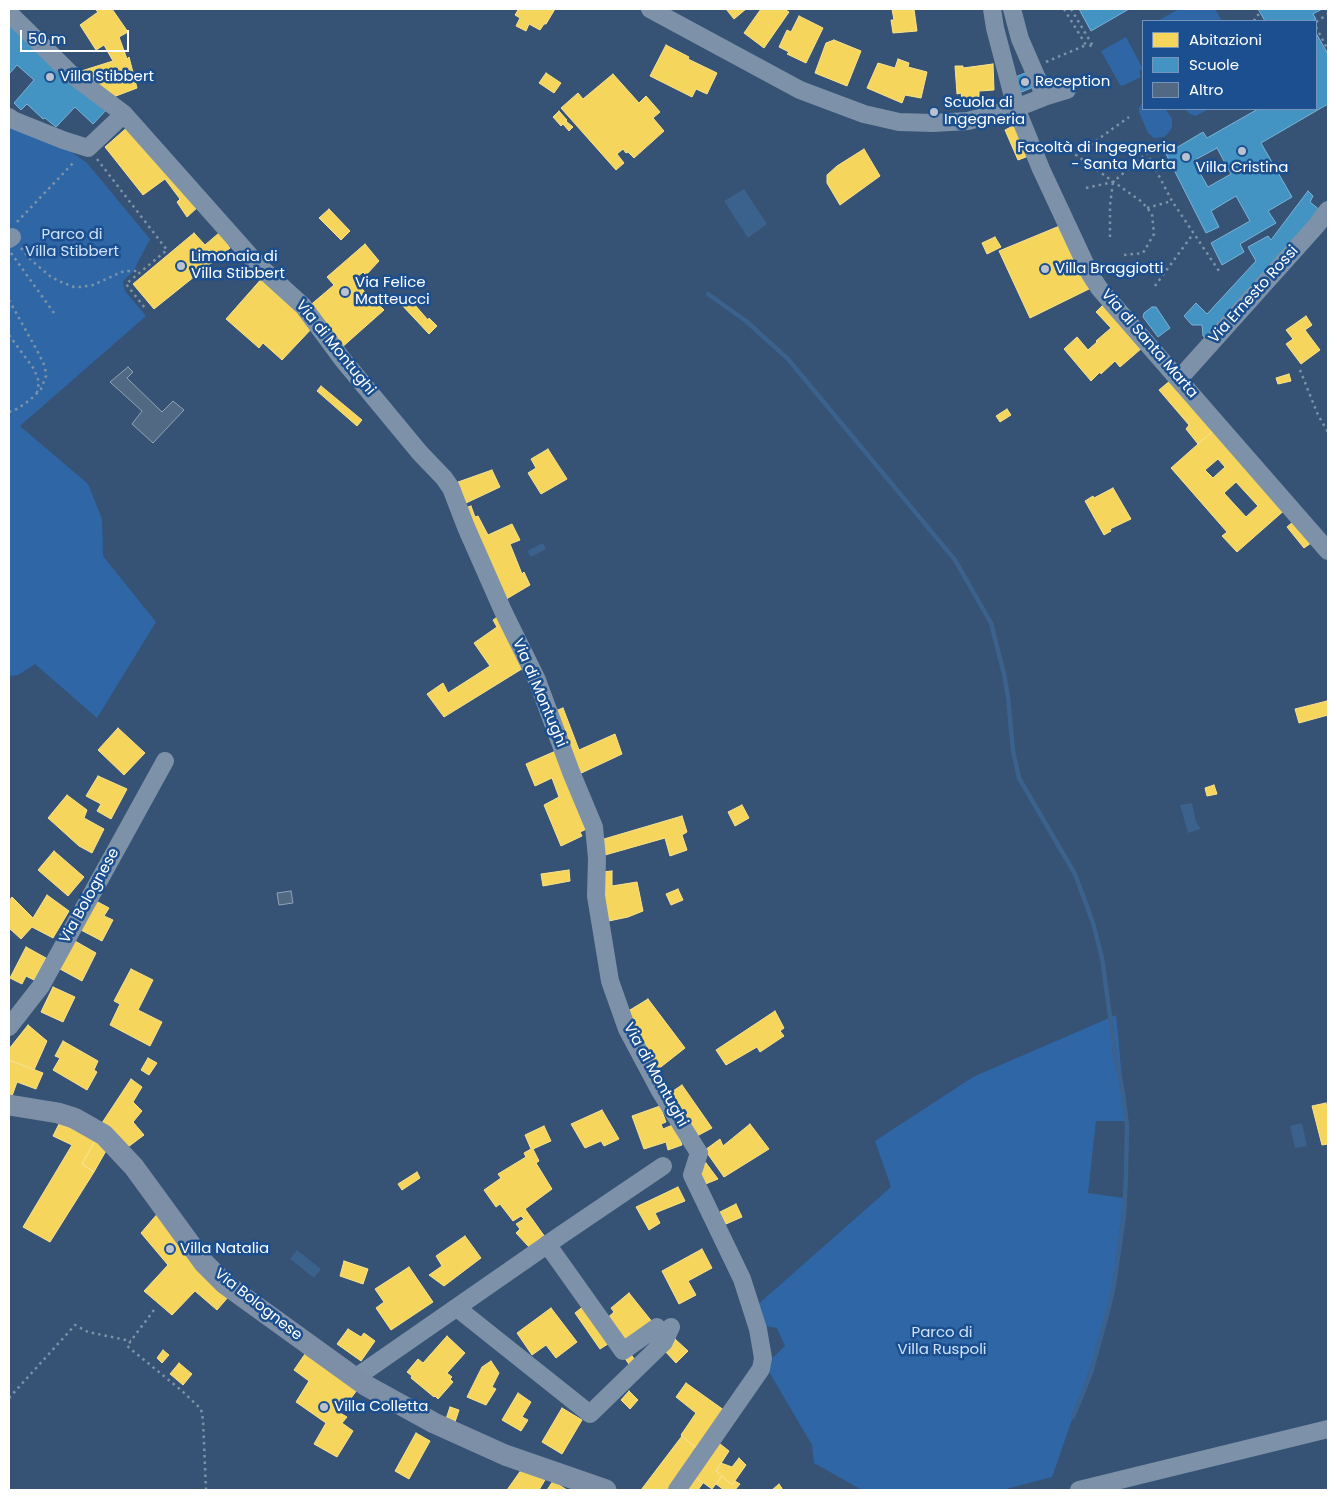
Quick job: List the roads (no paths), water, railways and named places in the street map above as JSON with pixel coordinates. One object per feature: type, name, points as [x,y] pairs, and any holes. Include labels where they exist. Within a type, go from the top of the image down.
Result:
[{"type":"main road","name":"Via Bolognese","points":[[9,1105],[58,1113],[74,1118],[104,1135],[134,1167],[204,1263],[226,1284],[355,1378],[434,1423],[505,1455],[606,1490]]},
{"type":"street","points":[[650,9],[800,90],[864,114],[899,122],[945,123],[968,121],[1016,108],[1067,90]]},
{"type":"street","name":"Via di Santa Marta","points":[[992,9],[1016,108],[1041,168],[1090,274],[1117,309],[1328,551]]},
{"type":"street","points":[[1012,9],[1020,39],[1044,97]]},
{"type":"street","name":"Via di Montughi","points":[[9,13],[71,74],[124,114],[259,266],[303,306],[343,360],[451,488],[503,611],[537,680],[571,772],[594,826],[597,858],[596,896],[610,981],[627,1029],[660,1090],[700,1153],[692,1175],[742,1279],[758,1328],[764,1358],[761,1368],[678,1490]]},
{"type":"street","points":[[9,117],[88,148],[124,114]]},
{"type":"street","name":"Via Ernesto Rossi","points":[[1179,379],[1316,226],[1328,210]]},
{"type":"street","name":"Via Bolognese","points":[[9,1027],[41,986],[165,761]]},
{"type":"street","points":[[355,1378],[547,1244],[663,1166]]},
{"type":"street","points":[[457,1308],[590,1414],[664,1342],[664,1327],[623,1351],[547,1244]]},
{"type":"street","points":[[1079,1490],[1328,1429]]},
{"type":"waterway","points":[[708,294],[746,321],[788,359],[955,560],[991,623],[1004,674],[1013,751],[1019,778],[1075,874],[1093,923],[1102,958],[1127,1125],[1126,1175],[1124,1216],[1114,1285],[1091,1373],[1073,1417]]},
{"type":"place","name":"Villa Stibbert","points":[[50,77]]},
{"type":"place","name":"Reception","points":[[1025,82]]},
{"type":"place","name":"Scuola di Ingegneria","points":[[934,112]]},
{"type":"place","name":"Villa Cristina","points":[[1242,151]]},
{"type":"place","name":"Facoltà di Ingegneria - Santa Marta","points":[[1186,157]]},
{"type":"place","name":"Limonaia di Villa Stibbert","points":[[181,266]]},
{"type":"place","name":"Villa Braggiotti","points":[[1045,269]]},
{"type":"place","name":"Via Felice Matteucci","points":[[345,292]]},
{"type":"place","name":"Villa Natalia","points":[[170,1249]]},
{"type":"place","name":"Villa Colletta","points":[[324,1407]]},
{"type":"park label","name":"Parco di Villa Stibbert","points":[[72,244]]},
{"type":"park label","name":"Parco di Villa Ruspoli","points":[[942,1342]]}]
